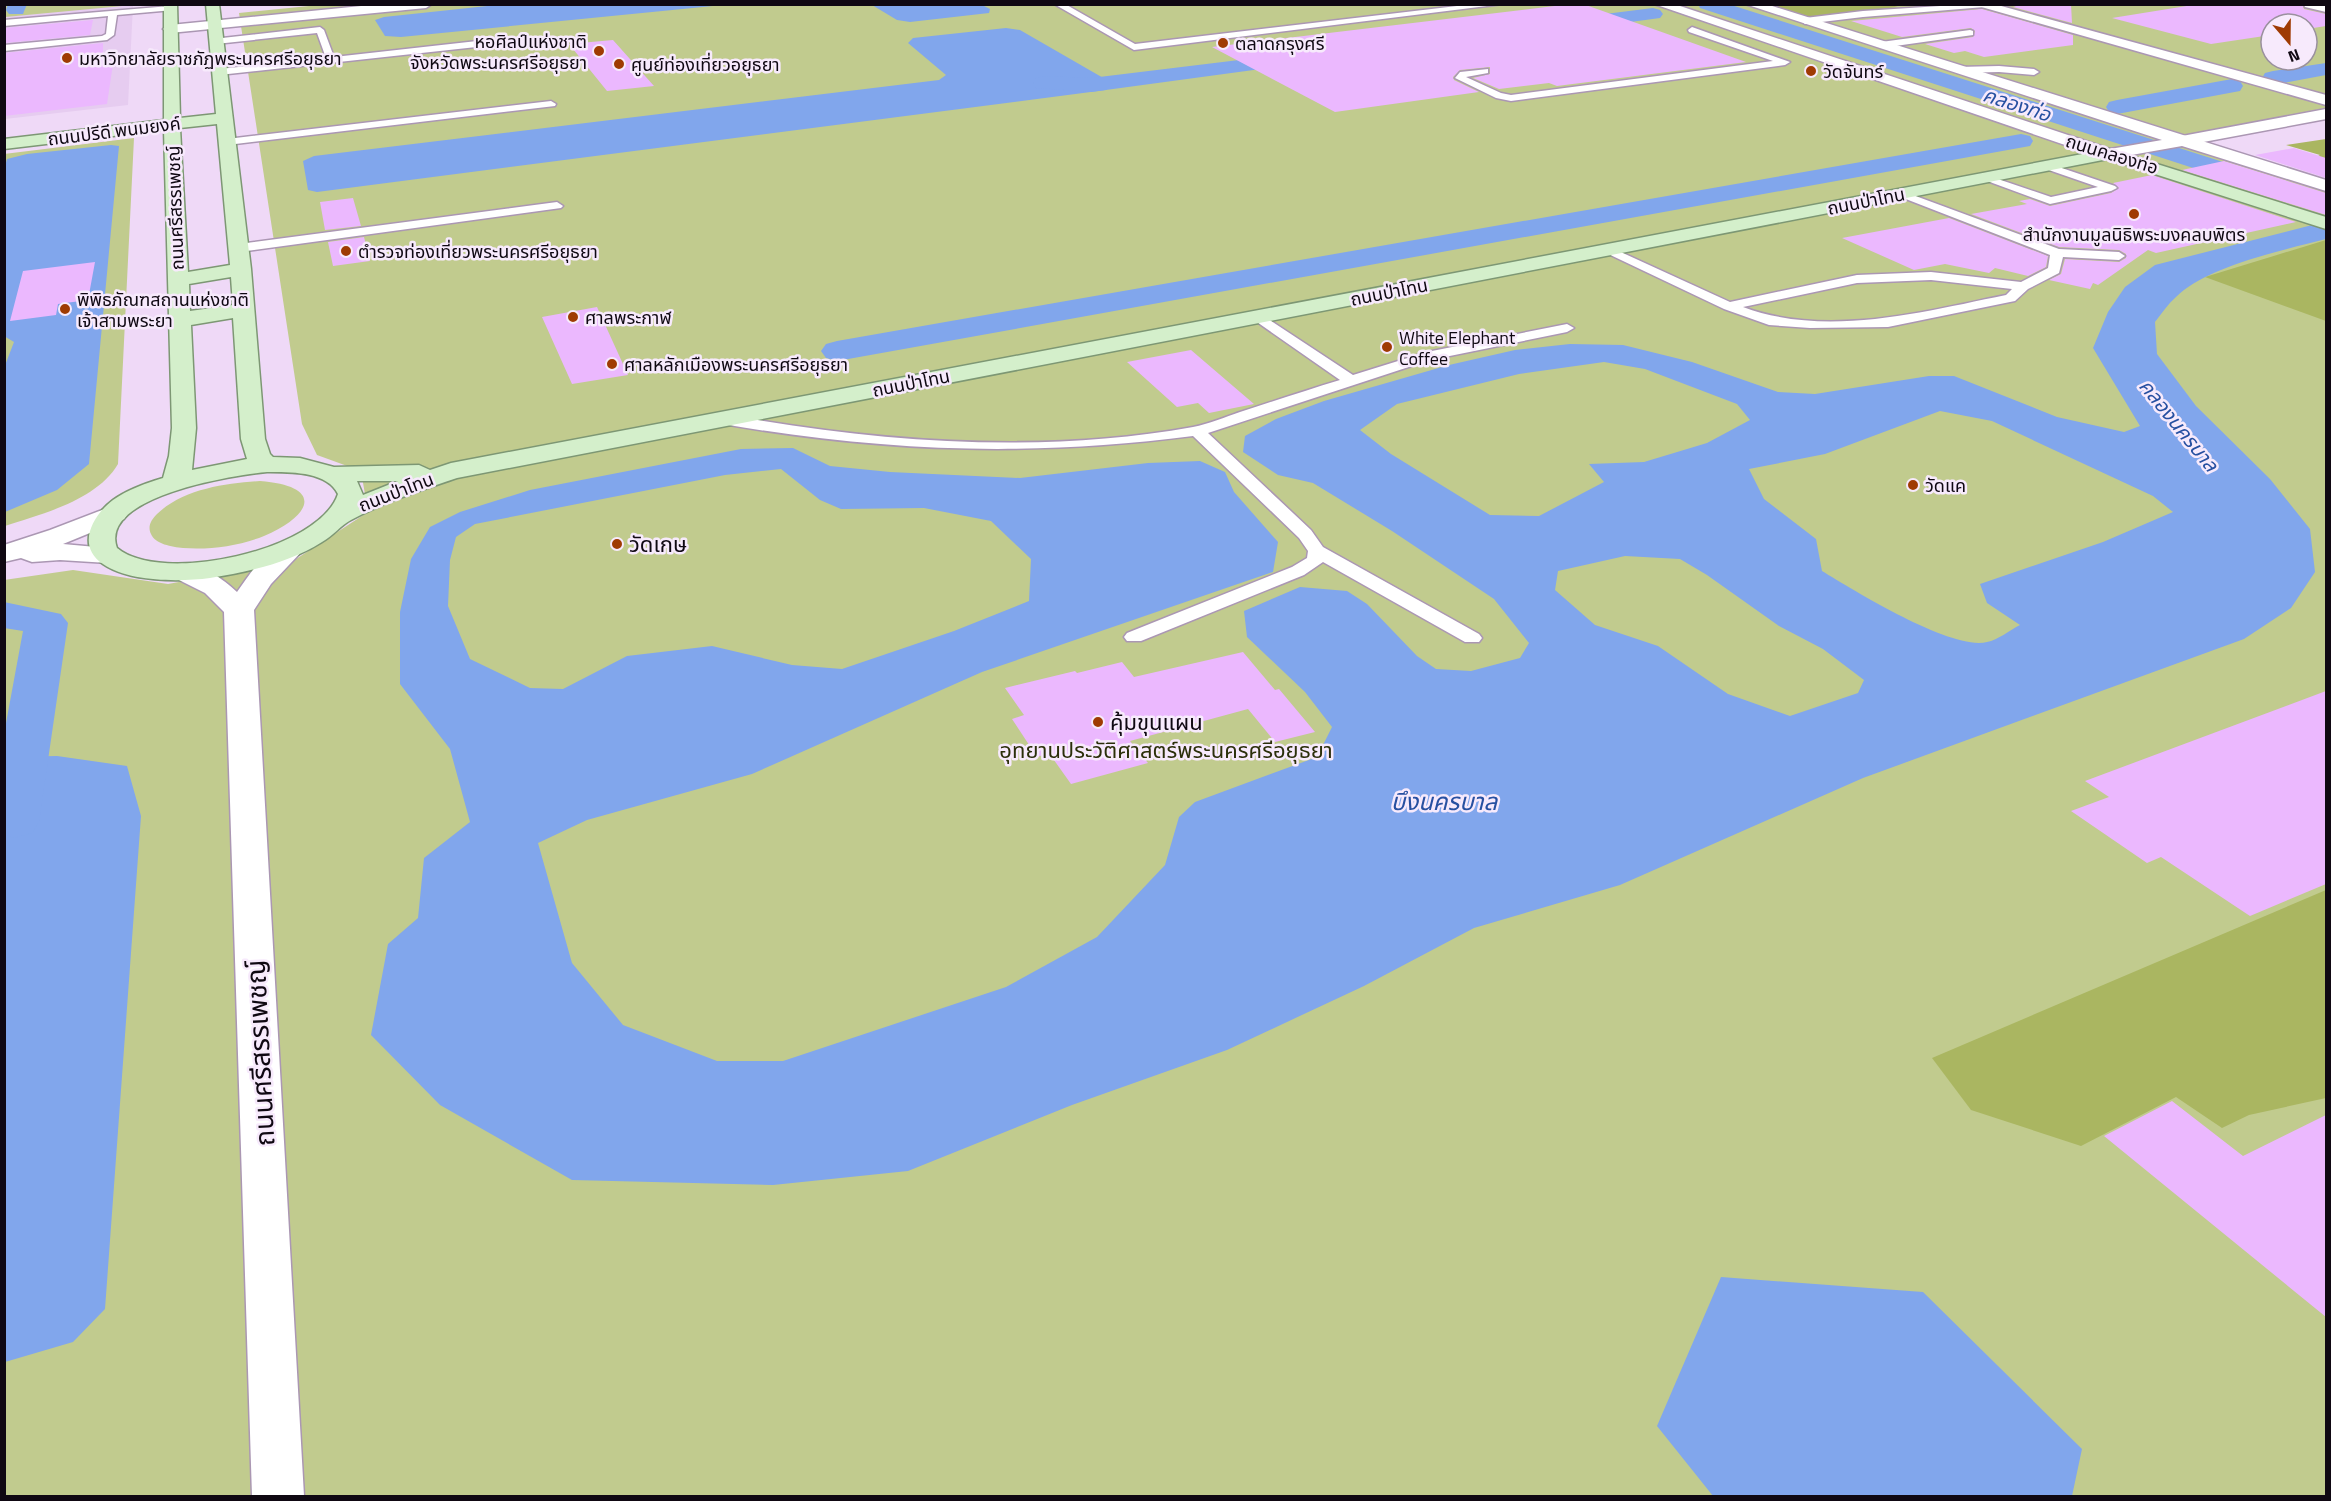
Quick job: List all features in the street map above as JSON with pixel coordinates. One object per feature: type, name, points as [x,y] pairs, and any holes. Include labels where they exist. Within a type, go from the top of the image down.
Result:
[{"type":"main road","name":"ถนนศรีสรรเพชญ์","points":[[170,16],[183,450],[178,473],[173,482]]},
{"type":"main road","points":[[213,16],[240,259],[253,439],[258,457],[267,464]]},
{"type":"main road","name":"ถนนปรีดี พนมยงค์","points":[[4,144],[172,116],[223,111]]},
{"type":"main road","name":"ถนนปรีดี พนมยงค์","points":[[135,112],[172,116]]},
{"type":"main road","name":"ถนนป่าโทน","points":[[115,513],[148,492],[173,482],[225,469],[267,464],[300,465],[334,474],[394,475],[451,471],[2117,153]]},
{"type":"main road","name":"ถนนคลองท่อ","points":[[2117,153],[2326,224]]},
{"type":"main road","points":[[178,278],[206,277],[240,259]]},
{"type":"main road","points":[[180,321],[198,315],[226,311],[244,312]]},
{"type":"main road","name":"ถนนป่าโทน","points":[[108,555],[137,568],[183,571],[238,564],[291,548],[312,537],[342,514],[397,490],[451,471]]},
{"type":"main road","points":[[334,474],[344,482],[349,491],[349,502],[342,514]]},
{"type":"main road","points":[[108,555],[102,546],[101,536],[105,525],[115,513]]},
{"type":"street","points":[[213,16],[364,4]]},
{"type":"street","points":[[170,16],[213,16],[426,4]]},
{"type":"street","name":"ถนนคลองท่อ","points":[[1660,4],[2117,153]]},
{"type":"street","points":[[1751,4],[1805,21],[1879,55]]},
{"type":"street","points":[[2310,4],[2326,8]]},
{"type":"street","points":[[1983,6],[2326,100]]},
{"type":"street","points":[[1848,64],[1879,55]]},
{"type":"street","name":"ถนนคลองท่อ","points":[[1879,55],[1908,56],[1958,70],[2178,142],[2326,186]]},
{"type":"street","name":"ถนนป่าโทน","points":[[2117,153],[2326,114]]},
{"type":"street","points":[[4,555],[60,536],[115,513]]},
{"type":"street","points":[[183,571],[215,587],[239,610],[261,578],[291,548]]},
{"type":"street","points":[[4,555],[60,552],[108,555]]},
{"type":"street","name":"ถนนศรีสรรเพชญ์","points":[[239,610],[278,1497]]},
{"type":"lane","points":[[1058,4],[1134,47],[1499,4]]},
{"type":"lane","points":[[1805,21],[2017,4]]},
{"type":"lane","points":[[4,24],[113,14],[170,16]]},
{"type":"lane","points":[[4,48],[104,38],[110,35],[113,14]]},
{"type":"lane","points":[[216,41],[320,30],[331,60]]},
{"type":"lane","points":[[1485,71],[1463,74],[1460,78],[1499,96],[1511,98],[1785,62],[1692,30]]},
{"type":"lane","points":[[1879,55],[1970,33]]},
{"type":"lane","points":[[219,72],[504,41]]},
{"type":"lane","points":[[1741,47],[1775,43]]},
{"type":"lane","points":[[1958,70],[1999,69],[2034,72]]},
{"type":"lane","points":[[227,142],[358,131],[516,112],[551,104]]},
{"type":"lane","points":[[1985,178],[2050,201],[2111,188],[2047,166]]},
{"type":"lane","points":[[1902,194],[2057,253],[2119,256]]},
{"type":"lane","points":[[240,259],[557,206]]},
{"type":"lane","points":[[1608,250],[1729,306],[1769,321],[1810,324],[1888,323],[2010,298],[2023,286],[2054,270],[2057,253]]},
{"type":"lane","points":[[1729,306],[1799,290],[1884,276],[1942,278],[2023,286]]},
{"type":"lane","points":[[1259,317],[1350,380]]},
{"type":"lane","points":[[723,419],[835,438],[975,445],[1104,442],[1197,431],[1427,356],[1568,328]]},
{"type":"lane","points":[[1197,431],[1267,496],[1317,550],[1472,638]]},
{"type":"lane","points":[[1134,637],[1298,571],[1315,561],[1317,550]]},
{"type":"shaded area","name":"มหาวิทยาลัยราชภัฏพระนครศรีอยุธยา","points":[[4,5],[133,5],[128,105],[5,119]]},
{"type":"green space","points":[[5,4],[133,4],[133,5],[5,17]]},
{"type":"green space","name":"อุทยานประวัติศาสตร์พระนครศรีอยุธยา","points":[[329,4],[2295,4],[2326,12],[2326,108],[2164,139],[2326,190],[2326,1496],[5,1496],[4,580],[73,570],[168,584],[293,561],[368,512],[361,471],[317,455],[302,424],[239,13]]},
{"type":"green space","points":[[1888,4],[1898,7],[1808,18],[1764,5]]},
{"type":"green space","name":"พิพิธภัณฑสถานแห่งชาติ เจ้าสามพระยา","points":[[134,138],[118,464],[109,477],[83,496],[51,511],[5,526],[4,154]]},
{"type":"green space","points":[[2326,139],[2326,167],[2308,161],[2320,155],[2286,145]]},
{"type":"green space","points":[[2326,240],[2326,321],[2205,277]]},
{"type":"green space","points":[[260,481],[281,484],[295,489],[302,495],[304,503],[301,511],[281,528],[235,545],[214,548],[179,548],[156,540],[151,534],[150,525],[153,518],[167,505],[179,499],[219,486]]},
{"type":"green space","points":[[2326,890],[2326,1098],[2249,1115],[2222,1128],[2176,1097],[2081,1146],[1971,1110],[1932,1058]]},
{"type":"water","points":[[506,4],[723,5],[401,37],[385,36],[375,20],[384,17]]},
{"type":"water","points":[[872,5],[982,5],[990,9],[989,13],[910,22],[897,20]]},
{"type":"water","points":[[1006,28],[1020,30],[1112,83],[1106,90],[317,192],[308,190],[303,161],[314,156],[939,80],[946,75],[908,43],[913,38]]},
{"type":"water","name":"พิพิธภัณฑสถานแห่งชาติ เจ้าสามพระยา","points":[[119,146],[89,464],[57,490],[5,512],[4,368],[14,342],[4,336],[4,170],[7,159],[27,154]]},
{"type":"water","name":"บึงนครบาล","points":[[2316,224],[2326,227],[2326,239],[2247,260],[2207,276],[2176,297],[2155,322],[2157,354],[2196,406],[2270,479],[2310,529],[2315,572],[2291,608],[2244,639],[1863,778],[1620,885],[1474,928],[1364,986],[1227,1050],[1072,1105],[908,1171],[773,1185],[572,1180],[440,1105],[371,1035],[388,944],[418,918],[424,858],[470,822],[450,749],[400,684],[400,612],[411,559],[430,527],[460,512],[530,490],[741,449],[793,448],[830,466],[890,472],[1020,478],[1148,463],[1200,461],[1225,472],[1234,492],[1278,542],[1273,572],[982,672],[752,774],[587,820],[538,843],[572,963],[623,1025],[717,1061],[783,1061],[1006,987],[1097,937],[1165,865],[1179,817],[1195,802],[1317,757],[1332,727],[1305,692],[1247,637],[1244,611],[1300,587],[1347,591],[1367,604],[1417,656],[1436,669],[1471,671],[1520,658],[1529,643],[1494,599],[1392,531],[1313,483],[1278,475],[1243,452],[1245,436],[1276,419],[1324,401],[1449,365],[1515,350],[1570,344],[1623,345],[1692,362],[1778,392],[1815,394],[1929,376],[1954,376],[2057,417],[2124,432],[2140,426],[2093,348],[2108,312],[2125,287],[2155,265]],"holes":[[[1604,362],[1645,369],[1737,404],[1750,420],[1707,443],[1644,462],[1589,464],[1604,482],[1539,516],[1490,515],[1391,454],[1360,430],[1397,404],[1519,374]],[[1940,411],[1992,421],[2153,496],[2173,512],[2103,542],[1980,584],[1987,603],[2020,625],[1991,641],[1971,642],[1951,638],[1928,629],[1822,571],[1816,539],[1764,499],[1749,469],[1825,454]],[[781,469],[820,500],[841,509],[924,508],[991,521],[1031,559],[1029,601],[954,631],[842,669],[792,665],[712,646],[627,656],[563,689],[530,688],[470,659],[448,606],[450,560],[456,537],[475,524],[725,475]],[[1625,556],[1680,559],[1707,575],[1779,626],[1823,649],[1864,680],[1858,693],[1790,716],[1728,694],[1658,646],[1595,625],[1555,590],[1558,571]]]},
{"type":"water","points":[[57,756],[127,766],[141,816],[105,1309],[73,1342],[5,1362],[5,757]]},
{"type":"water","points":[[1721,1277],[1923,1292],[2082,1449],[2072,1496],[1713,1496],[1657,1426]]},
{"type":"building","points":[[1583,4],[1746,62],[1557,86],[1549,83],[1499,89],[1473,78],[1490,74],[1490,67],[1460,70],[1453,77],[1454,80],[1479,92],[1335,112],[1212,47]]},
{"type":"building","points":[[2023,4],[2071,4],[2072,23],[2013,7]]},
{"type":"building","points":[[2199,4],[2302,4],[2304,9],[2317,12],[2259,12],[2259,37],[2211,44],[2112,18]]},
{"type":"building","points":[[1982,9],[2073,35],[2073,45],[1984,57],[1965,51],[1954,53],[1925,44],[1973,37],[1975,31],[1971,28],[1902,37],[1851,21]]},
{"type":"building","points":[[2319,12],[2326,14],[2326,26],[2319,27]]},
{"type":"building","points":[[93,20],[90,35],[4,43],[4,28]]},
{"type":"building","points":[[613,40],[654,86],[607,91],[569,44]]},
{"type":"building","points":[[103,43],[103,65],[113,64],[107,104],[4,116],[4,53]]},
{"type":"building","points":[[2294,148],[2326,158],[2326,178],[2255,155]]},
{"type":"building","points":[[2224,161],[2326,193],[2326,215],[2182,170]]},
{"type":"building","points":[[2152,175],[2296,222],[2156,253],[2148,250],[2098,285],[2093,283],[2090,289],[2049,280],[2061,274],[2065,259],[2119,262],[2126,258],[2126,254],[2119,250],[2059,247],[1971,214],[2027,204],[2019,201],[2030,199],[2050,206],[2111,193],[2119,188],[2113,183]]},
{"type":"building","points":[[353,198],[361,226],[325,230],[320,202]]},
{"type":"building","points":[[1949,218],[2048,256],[2046,267],[2028,276],[1995,268],[1989,273],[1945,264],[1914,270],[1842,238]]},
{"type":"building","name":"ตำรวจท่องเที่ยวพระนครศรีอยุธยา","points":[[364,237],[370,261],[333,266],[328,242]]},
{"type":"building","points":[[95,262],[88,300],[58,304],[56,315],[10,321],[23,271]]},
{"type":"building","points":[[597,307],[628,375],[572,384],[542,317]]},
{"type":"building","points":[[1191,350],[1254,404],[1209,413],[1198,403],[1177,407],[1127,362]]},
{"type":"building","name":"คุ้มขุนแผน","points":[[1243,652],[1275,690],[1279,689],[1315,732],[1275,742],[1248,709],[1130,741],[1148,763],[1071,784],[1049,753],[1037,757],[1012,719],[1024,715],[1005,688],[1122,662],[1134,677]]},
{"type":"building","points":[[2326,691],[2326,884],[2250,916],[2161,857],[2147,863],[2071,811],[2109,797],[2085,781]]},
{"type":"building","points":[[2172,1101],[2243,1156],[2326,1115],[2326,1317],[2104,1136]]},
{"type":"waterway","points":[[16,10],[18,4]]},
{"type":"waterway","name":"คลองท่อ","points":[[1707,4],[2326,203]]},
{"type":"waterway","points":[[1557,26],[1653,14]]},
{"type":"waterway","points":[[1044,83],[1091,85],[1312,57]]},
{"type":"waterway","points":[[2273,78],[2326,69]]},
{"type":"waterway","points":[[2117,107],[2232,86]]},
{"type":"waterway","points":[[837,351],[2021,141]]},
{"type":"waterway","points":[[4,615],[46,623],[14,822]]},
{"type":"place","name":"ตลาดกรุงศรี","points":[[1223,43]]},
{"type":"place","name":"หอศิลป์แห่งชาติ จังหวัดพระนครศรีอยุธยา","points":[[599,51]]},
{"type":"place","name":"มหาวิทยาลัยราชภัฏพระนครศรีอยุธยา","points":[[67,58]]},
{"type":"place","name":"ศูนย์ท่องเที่ยวอยุธยา","points":[[619,64]]},
{"type":"place","name":"วัดจันทร์","points":[[1811,71]]},
{"type":"place","name":"สำนักงานมูลนิธิพระมงคลบพิตร","points":[[2134,214]]},
{"type":"place","name":"ตำรวจท่องเที่ยวพระนครศรีอยุธยา","points":[[346,251]]},
{"type":"place","name":"พิพิธภัณฑสถานแห่งชาติ เจ้าสามพระยา","points":[[65,309]]},
{"type":"place","name":"ศาลพระกาฬ","points":[[573,317]]},
{"type":"place","name":"White Elephant Coffee","points":[[1387,347]]},
{"type":"place","name":"ศาลหลักเมืองพระนครศรีอยุธยา","points":[[612,364]]},
{"type":"place","name":"วัดแค","points":[[1913,485]]},
{"type":"place","name":"วัดเกษ","points":[[617,544]]},
{"type":"place","name":"คุ้มขุนแผน","points":[[1098,722]]},
{"type":"water label","name":"คลองนครบาล","points":[[2179,425]]}]
